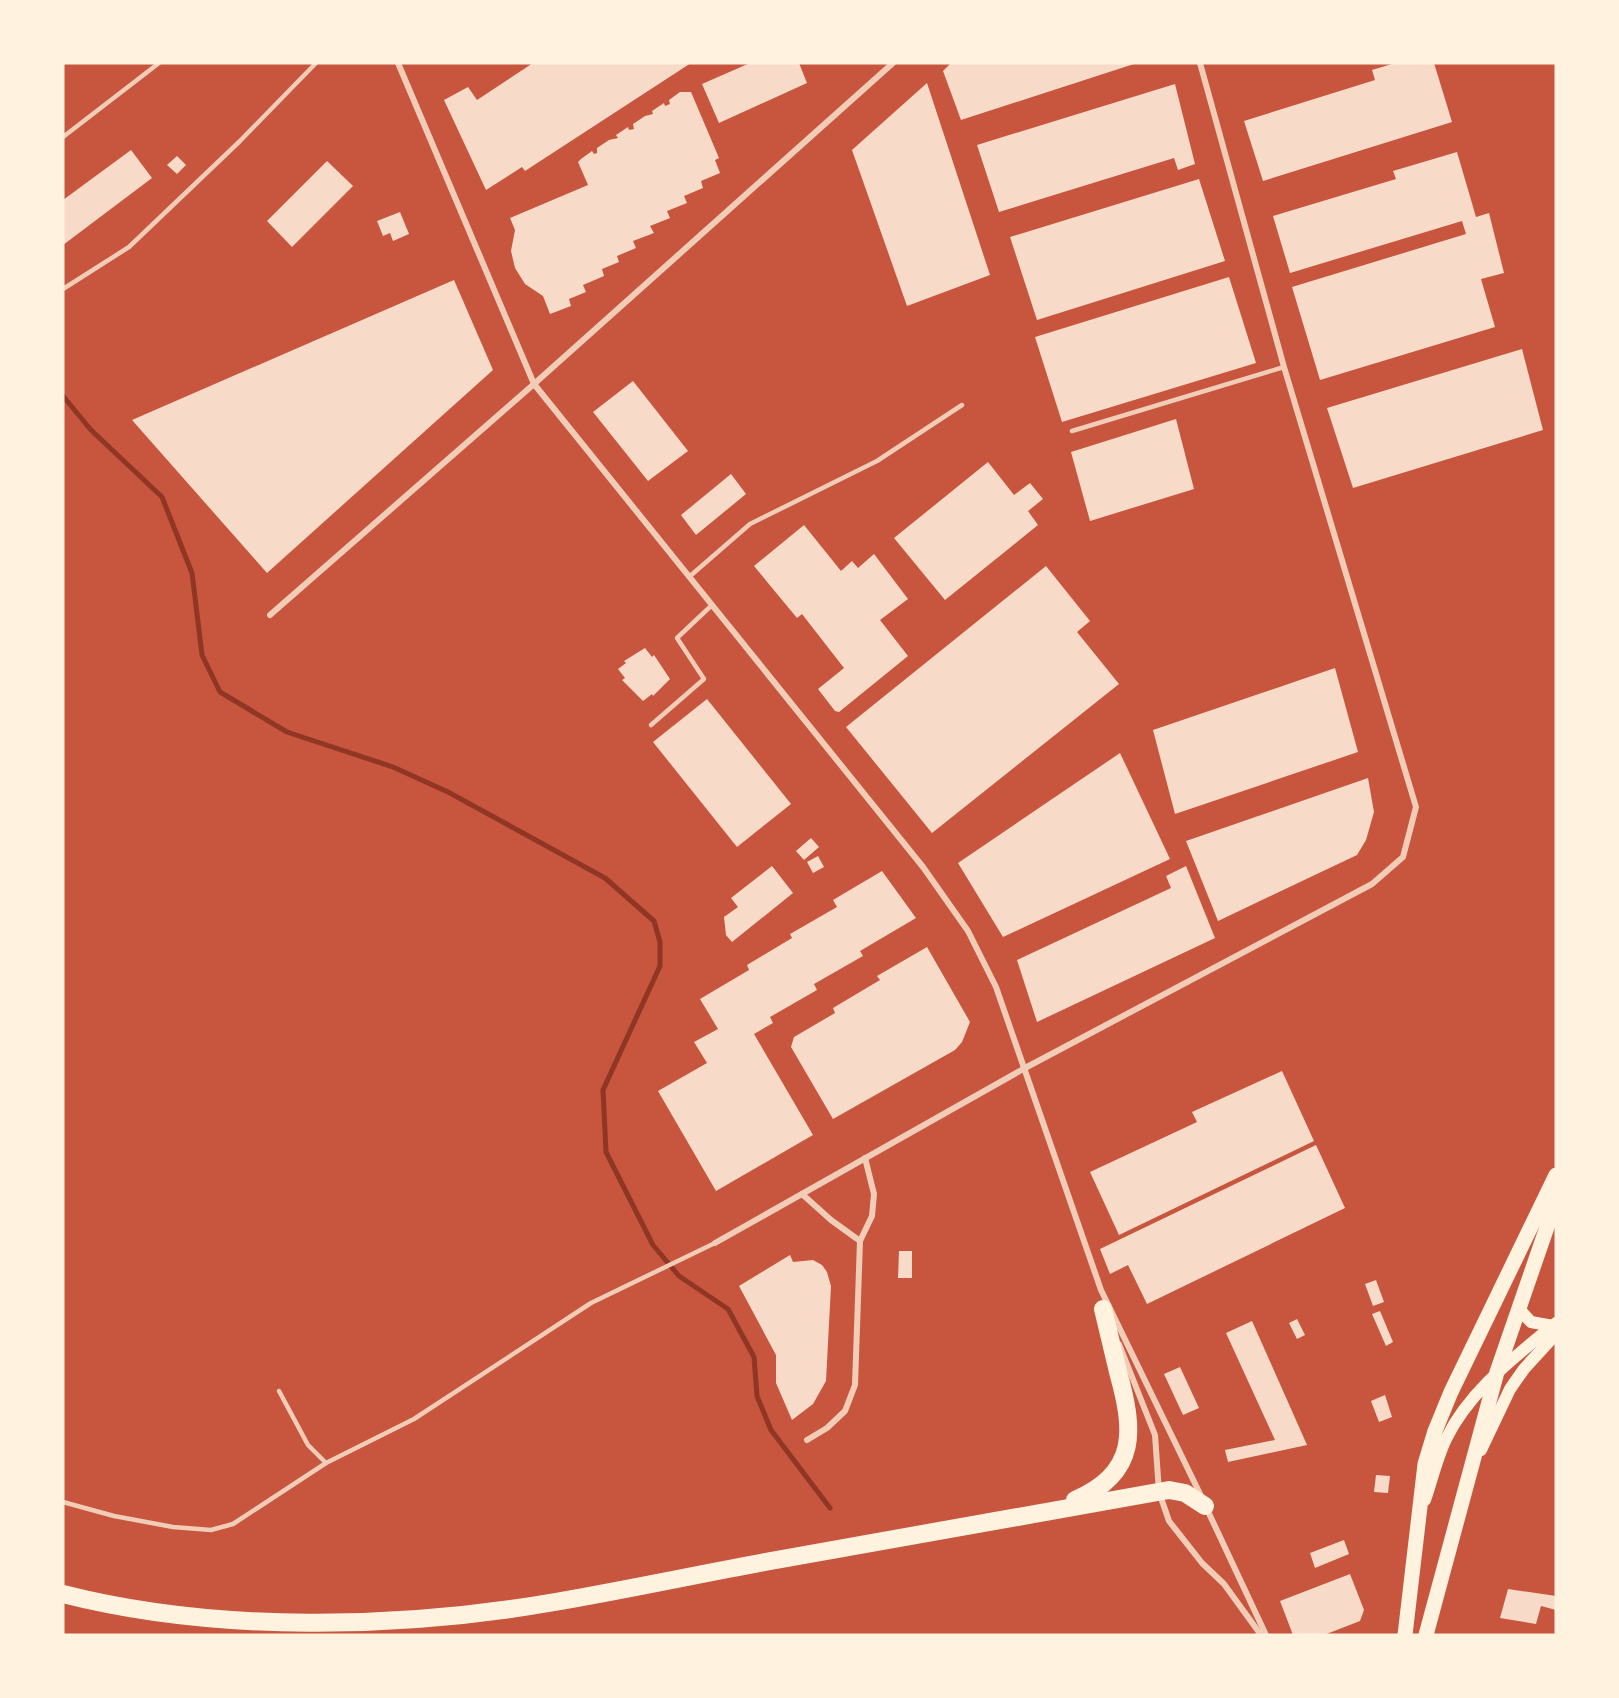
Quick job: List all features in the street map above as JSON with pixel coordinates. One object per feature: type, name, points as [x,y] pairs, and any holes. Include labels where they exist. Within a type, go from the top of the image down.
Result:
[{"type":"highway","points":[[1057,1508],[1093,1493],[1114,1474],[1125,1452],[1130,1428],[1129,1408],[1103,1309]]},
{"type":"highway","points":[[63,1594],[160,1612],[241,1620],[390,1622],[552,1603],[1057,1508],[1169,1490],[1185,1493],[1205,1506]]},
{"type":"main road","points":[[1405,1635],[1425,1464],[1451,1392],[1556,1175]]},
{"type":"main road","points":[[1426,1635],[1475,1462],[1497,1372],[1556,1201]]},
{"type":"main road","points":[[1519,1310],[1531,1322],[1555,1328]]},
{"type":"main road","points":[[1417,1523],[1446,1439],[1465,1409],[1497,1372],[1555,1328]]},
{"type":"main road","points":[[1475,1462],[1510,1389],[1555,1328]]},
{"type":"street","points":[[398,63],[534,384],[923,867],[968,931],[996,987],[1101,1290],[1266,1635]]},
{"type":"street","points":[[270,615],[534,384],[893,63]]},
{"type":"street","points":[[715,1243],[1025,1068],[1372,884],[1403,858],[1416,807],[1284,367],[1200,63]]},
{"type":"street","points":[[807,1440],[827,1428],[845,1411],[855,1385],[860,1241],[872,1216],[874,1194],[865,1158]]},
{"type":"street","points":[[802,1194],[831,1220],[860,1241]]},
{"type":"street","points":[[1101,1290],[1103,1309],[1135,1379],[1155,1434],[1159,1492],[1169,1521],[1182,1540],[1224,1584],[1261,1635]]},
{"type":"lane","points":[[63,137],[159,63]]},
{"type":"lane","points":[[63,289],[129,247],[240,141],[316,63]]},
{"type":"lane","points":[[1072,431],[1284,367]]},
{"type":"lane","points":[[689,577],[750,524],[877,461],[962,405]]},
{"type":"lane","points":[[651,726],[704,679],[677,638],[712,605]]},
{"type":"lane","points":[[63,1502],[114,1516],[211,1530],[233,1524],[326,1463],[414,1419],[591,1303],[715,1243]]},
{"type":"lane","points":[[279,1391],[308,1445],[326,1463]]},
{"type":"building","points":[[533,63],[691,63],[525,171],[522,167],[486,190],[444,100],[468,87],[477,100]]},
{"type":"building","points":[[750,63],[799,63],[807,83],[719,123],[702,84]]},
{"type":"building","points":[[951,63],[1137,63],[961,120],[943,71]]},
{"type":"building","points":[[1395,63],[1434,63],[1452,122],[1263,181],[1244,121],[1375,80],[1372,70]]},
{"type":"building","points":[[927,83],[990,275],[907,306],[852,150]]},
{"type":"building","points":[[1175,84],[1195,164],[1178,170],[1174,158],[999,212],[977,145]]},
{"type":"building","points":[[680,92],[691,92],[719,158],[715,160],[720,173],[701,181],[703,188],[684,196],[687,203],[667,211],[670,218],[650,226],[654,233],[633,241],[636,248],[617,256],[619,262],[602,269],[604,276],[583,285],[586,292],[569,299],[571,306],[550,314],[543,296],[525,284],[515,268],[511,251],[515,230],[510,218],[588,185],[578,162],[592,151],[594,154],[597,153],[597,148],[609,140],[618,138],[616,135],[628,127],[629,130],[634,129],[633,124],[653,114],[652,111],[664,103],[665,106],[670,104],[669,100]]},
{"type":"building","points":[[131,150],[152,178],[63,245],[63,200]]},
{"type":"building","points":[[1457,152],[1476,217],[1489,213],[1504,273],[1481,279],[1495,327],[1320,380],[1292,287],[1466,234],[1462,221],[1290,273],[1273,216],[1396,179],[1393,171]]},
{"type":"building","points":[[177,156],[186,165],[177,174],[167,165]]},
{"type":"building","points":[[327,161],[353,186],[292,247],[267,221]]},
{"type":"building","points":[[1199,179],[1225,261],[1037,320],[1010,237]]},
{"type":"building","points":[[400,212],[409,234],[393,241],[390,233],[383,236],[377,221]]},
{"type":"building","points":[[1229,277],[1256,363],[1062,422],[1035,337]]},
{"type":"building","points":[[454,280],[493,370],[267,573],[132,420]]},
{"type":"building","points":[[1522,349],[1543,430],[1353,488],[1327,408]]},
{"type":"building","points":[[633,381],[688,451],[648,481],[593,412]]},
{"type":"building","points":[[1176,419],[1194,489],[1090,521],[1071,452]]},
{"type":"building","points":[[988,462],[1014,495],[1030,483],[1043,499],[1028,511],[1038,525],[945,600],[894,538]]},
{"type":"building","points":[[731,474],[746,494],[696,535],[681,515]]},
{"type":"building","points":[[804,525],[841,571],[852,561],[858,568],[874,554],[908,599],[880,620],[908,656],[839,712],[835,711],[818,689],[844,668],[802,614],[797,618],[754,566]]},
{"type":"building","points":[[1046,566],[1090,621],[1077,632],[1119,684],[932,833],[846,727]]},
{"type":"building","points":[[645,648],[652,657],[654,655],[670,679],[653,696],[652,694],[643,701],[622,680],[625,678],[618,669],[626,663],[624,661]]},
{"type":"building","points":[[1335,668],[1358,752],[1175,814],[1153,730]]},
{"type":"building","points":[[707,699],[791,804],[737,847],[653,742]]},
{"type":"building","points":[[1120,753],[1170,859],[1003,937],[958,863]]},
{"type":"building","points":[[1368,778],[1374,812],[1366,840],[1357,855],[1218,921],[1186,841]]},
{"type":"building","points":[[811,838],[819,847],[804,860],[796,851]]},
{"type":"building","points":[[818,856],[824,867],[813,873],[807,862]]},
{"type":"building","points":[[772,866],[793,893],[732,942],[726,935],[724,917],[738,907],[731,898]]},
{"type":"building","points":[[1186,866],[1215,938],[1037,1022],[1017,960],[1171,888],[1166,876]]},
{"type":"building","points":[[882,871],[916,918],[860,951],[863,956],[814,984],[817,990],[770,1017],[773,1023],[754,1034],[813,1135],[716,1191],[658,1091],[707,1063],[694,1042],[718,1029],[700,999],[749,970],[747,965],[792,938],[790,934],[837,907],[833,900]]},
{"type":"building","points":[[927,947],[970,1022],[962,1042],[955,1050],[833,1119],[791,1047],[794,1037],[835,1013],[833,1008],[880,980],[877,976]]},
{"type":"building","points":[[1282,1071],[1314,1141],[1119,1235],[1090,1172],[1197,1122],[1192,1112]]},
{"type":"building","points":[[1316,1145],[1345,1208],[1147,1304],[1128,1265],[1110,1274],[1100,1249]]},
{"type":"building","points":[[899,1251],[912,1251],[912,1278],[898,1278]]},
{"type":"building","points":[[790,1255],[793,1262],[813,1260],[822,1265],[827,1272],[831,1286],[826,1381],[813,1404],[792,1420],[776,1383],[776,1355],[739,1286]]},
{"type":"building","points":[[1376,1280],[1384,1302],[1373,1306],[1365,1284]]},
{"type":"building","points":[[1380,1311],[1393,1342],[1386,1346],[1372,1314]]},
{"type":"building","points":[[1297,1319],[1305,1335],[1297,1339],[1289,1323]]},
{"type":"building","points":[[1252,1321],[1307,1445],[1228,1462],[1225,1450],[1275,1440],[1226,1333]]},
{"type":"building","points":[[1180,1367],[1199,1408],[1183,1415],[1164,1374]]},
{"type":"building","points":[[1385,1395],[1392,1417],[1379,1422],[1371,1401]]},
{"type":"building","points":[[1376,1475],[1390,1476],[1388,1493],[1374,1492]]},
{"type":"building","points":[[1344,1540],[1349,1554],[1315,1568],[1310,1553]]},
{"type":"building","points":[[1350,1574],[1364,1610],[1360,1621],[1324,1635],[1293,1635],[1280,1601]]},
{"type":"building","points":[[1508,1589],[1556,1596],[1556,1610],[1541,1606],[1536,1624],[1500,1618]]},
{"type":"waterway","points":[[63,396],[91,430],[162,497],[192,573],[202,655],[220,692],[287,732],[393,767],[448,792],[605,878],[654,921],[660,942],[660,966],[603,1090],[606,1152],[653,1245],[679,1276],[728,1309],[754,1357],[757,1396],[771,1430],[830,1508]]}]
